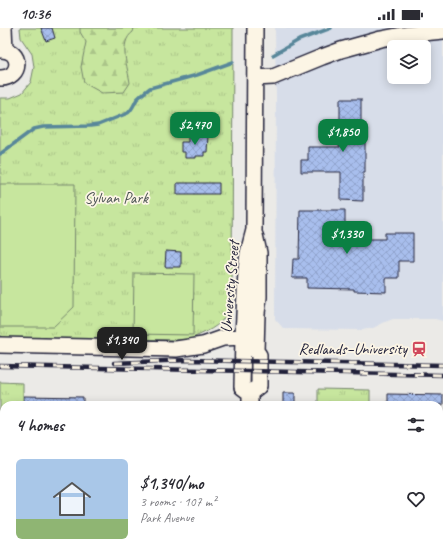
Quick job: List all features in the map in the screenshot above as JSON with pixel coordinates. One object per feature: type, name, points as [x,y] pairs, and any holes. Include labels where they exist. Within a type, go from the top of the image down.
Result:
[{"type":"street","points":[[0,78],[4,78],[12,74],[17,67],[16,58],[13,54],[2,50],[4,28]]},
{"type":"street","points":[[254,230],[255,28]]},
{"type":"street","points":[[255,78],[273,77],[341,50],[381,39],[402,35],[443,31]]},
{"type":"street","name":"University Street","points":[[254,230],[259,253],[259,297],[256,351],[259,356],[259,386],[250,399],[242,387],[243,337],[246,270],[248,253],[254,230]]},
{"type":"street","points":[[0,345],[176,348],[203,345],[223,338],[243,337]]},
{"type":"shaded area","points":[[275,28],[443,28],[443,321],[435,319],[393,319],[373,328],[362,330],[284,329],[275,319]]},
{"type":"green space","name":"Sylvan Park","points":[[20,28],[233,28],[232,298],[225,317],[211,329],[188,340],[0,338],[0,98],[10,98],[22,93],[31,82],[34,67],[32,54],[21,38]]},
{"type":"green space","points":[[80,28],[134,28],[133,32],[128,36],[126,42],[125,56],[130,83],[124,92],[102,93],[84,83],[81,67],[86,42],[80,32]]},
{"type":"green space","points":[[0,184],[75,184],[74,307],[53,327],[0,327]]},
{"type":"green space","points":[[134,273],[194,274],[193,335],[133,334]]},
{"type":"green space","points":[[0,382],[23,383],[23,401],[0,401]]},
{"type":"green space","points":[[318,389],[370,390],[370,401],[318,401]]},
{"type":"building","points":[[41,28],[52,28],[55,38],[46,41]]},
{"type":"building","points":[[340,99],[361,99],[361,141],[365,141],[363,201],[341,200],[341,172],[301,172],[301,160],[308,160],[308,147],[340,147]]},
{"type":"building","points":[[188,135],[208,135],[207,152],[204,152],[204,156],[185,158],[185,152],[181,152],[181,142],[188,142]]},
{"type":"building","points":[[177,183],[219,183],[219,194],[177,194]]},
{"type":"building","points":[[300,210],[345,210],[345,239],[385,239],[385,233],[413,233],[413,261],[399,261],[399,278],[386,278],[386,292],[354,291],[354,289],[307,288],[307,278],[292,278],[293,259],[299,259]]},
{"type":"building","points":[[166,251],[181,252],[181,267],[165,267]]},
{"type":"building","points":[[283,393],[295,393],[295,401],[283,401]]},
{"type":"building","points":[[388,394],[443,395],[443,401],[388,401]]},
{"type":"building","points":[[24,396],[83,397],[83,401],[24,401]]},
{"type":"waterway","points":[[273,55],[299,40],[331,28]]},
{"type":"waterway","points":[[0,154],[34,129],[43,127],[98,125],[128,113],[137,99],[150,88],[197,75],[233,62]]},
{"type":"railway","points":[[114,363],[188,360],[443,365]]},
{"type":"railway","points":[[0,366],[443,375]]},
{"type":"place","name":"Redlands–University","points":[[419,349]]}]
